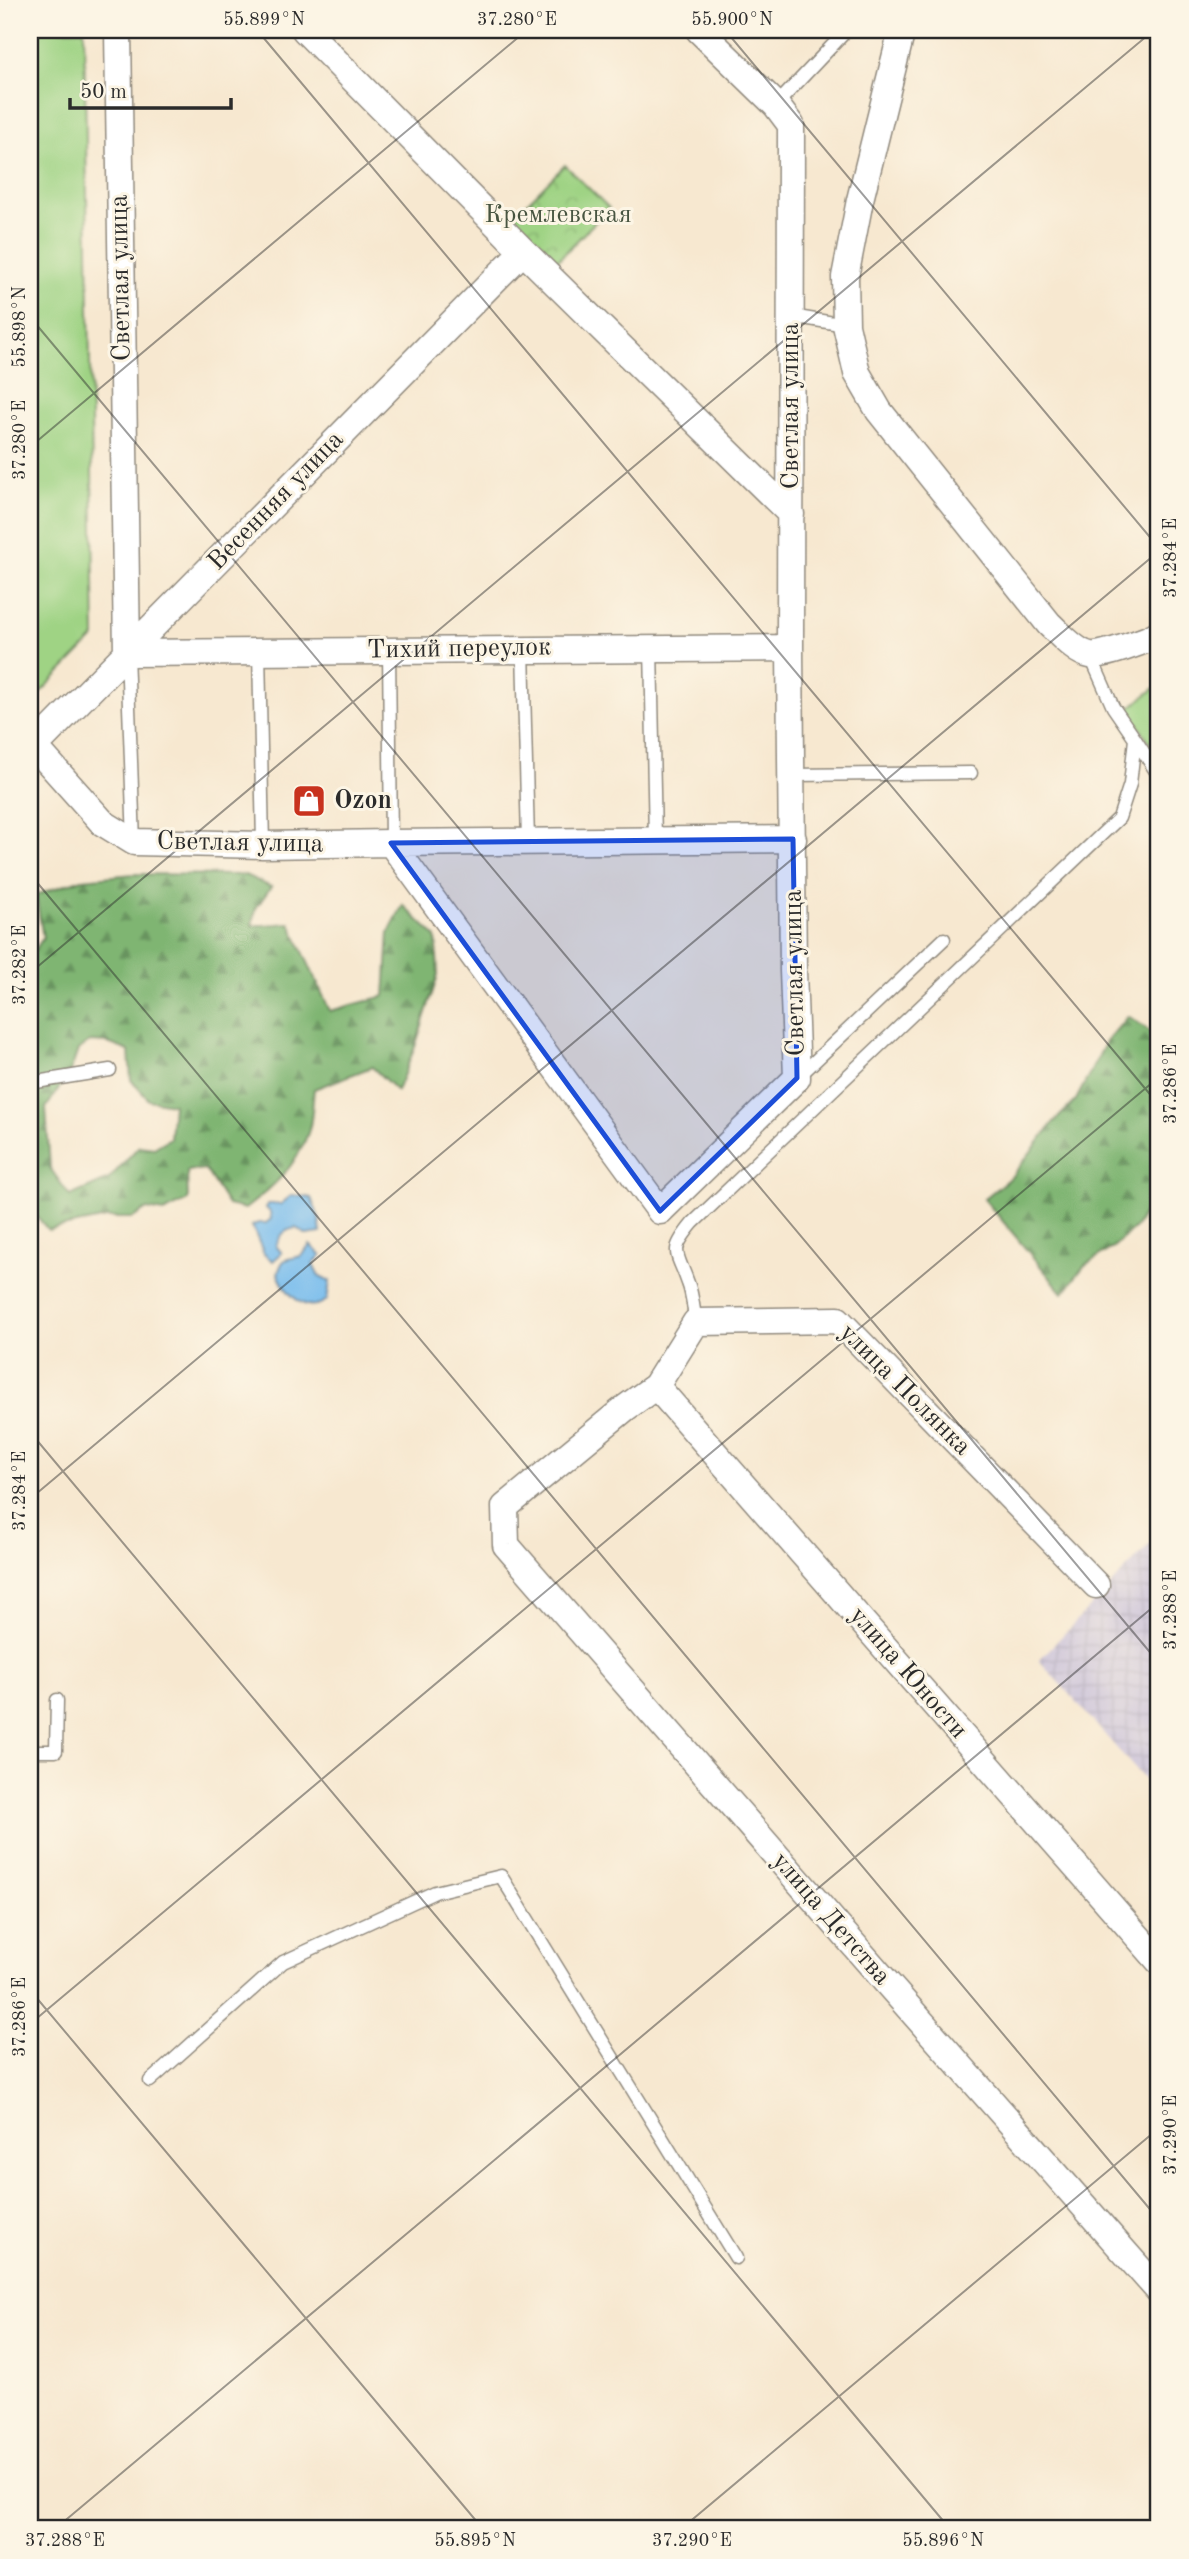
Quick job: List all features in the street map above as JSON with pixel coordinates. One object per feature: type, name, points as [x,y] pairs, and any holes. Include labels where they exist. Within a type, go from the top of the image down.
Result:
[{"type":"street","name":"Светлая улица","points":[[118,30],[127,653]]},
{"type":"street","points":[[305,30],[523,251],[791,514]]},
{"type":"street","name":"Светлая улица","points":[[32,749],[103,823],[134,842],[263,845],[391,843],[660,1211],[797,1078],[793,971],[790,648],[791,125],[775,105],[699,30]]},
{"type":"street","points":[[902,30],[860,200],[845,278],[846,325],[857,373],[879,411],[1049,624],[1071,645],[1090,655],[1115,650],[1159,633]]},
{"type":"street","name":"Весенняя улица","points":[[32,749],[523,251]]},
{"type":"street","name":"Тихий переулок","points":[[127,653],[790,648]]},
{"type":"street","points":[[391,843],[793,839]]},
{"type":"street","name":"улица Полянка","points":[[695,1322],[838,1320],[1096,1585]]},
{"type":"street","points":[[656,1386],[695,1322]]},
{"type":"street","name":"улица Детства","points":[[656,1386],[505,1507],[506,1545],[1159,2291]]},
{"type":"street","name":"улица Юности","points":[[656,1386],[1159,1961]]},
{"type":"lane","points":[[775,105],[847,30]]},
{"type":"lane","points":[[791,316],[846,325]]},
{"type":"lane","points":[[651,648],[655,839]]},
{"type":"lane","points":[[523,649],[528,841]]},
{"type":"lane","points":[[389,650],[391,843]]},
{"type":"lane","points":[[259,651],[263,845]]},
{"type":"lane","points":[[127,653],[134,842]]},
{"type":"lane","points":[[1090,655],[1113,707],[1159,776]]},
{"type":"lane","points":[[695,1322],[689,1283],[677,1258],[678,1241],[704,1213],[1119,817],[1130,784],[1135,739]]},
{"type":"lane","points":[[793,775],[971,773]]},
{"type":"lane","points":[[797,1078],[944,939]]},
{"type":"lane","points":[[30,1083],[110,1070]]},
{"type":"lane","points":[[30,1751],[56,1751],[57,1700]]},
{"type":"lane","points":[[150,2081],[283,1962],[435,1892],[501,1876],[736,2258]]},
{"type":"highlighted area","points":[[793,839],[797,1078],[660,1211],[391,843]]},
{"type":"shaded area","points":[[1159,1535],[1159,1796],[1039,1660]]},
{"type":"green space","points":[[30,30],[84,30],[95,637],[30,703]]},
{"type":"green space","name":"Кремлевская","points":[[565,165],[609,208],[552,266],[508,222]]},
{"type":"green space","points":[[1159,685],[1159,757],[1128,709]]},
{"type":"green space","points":[[134,874],[245,875],[271,887],[256,908],[252,926],[290,923],[330,1011],[385,996],[389,932],[403,905],[436,937],[438,975],[415,1047],[397,1091],[372,1067],[314,1089],[310,1128],[297,1156],[274,1184],[245,1209],[228,1205],[205,1169],[187,1171],[188,1200],[164,1212],[147,1209],[133,1218],[106,1218],[48,1230],[30,1208],[30,957],[43,938],[36,895],[82,879]],"holes":[[[90,1042],[108,1043],[129,1051],[131,1080],[149,1100],[173,1104],[170,1138],[154,1148],[139,1146],[109,1179],[70,1196],[50,1168],[46,1108],[71,1070],[78,1050]]]},
{"type":"green space","points":[[1128,1016],[1159,1037],[1159,1188],[1136,1227],[1112,1248],[1085,1265],[1063,1293],[984,1199],[1012,1176],[1054,1122],[1076,1100],[1106,1042]]},
{"type":"water","points":[[292,1195],[311,1198],[319,1218],[321,1233],[307,1235],[296,1228],[285,1232],[276,1246],[282,1253],[273,1261],[264,1254],[252,1226],[271,1219],[266,1208],[268,1204],[281,1204]]},
{"type":"water","points":[[310,1245],[321,1255],[313,1265],[318,1275],[330,1281],[327,1300],[311,1305],[304,1304],[291,1295],[278,1274],[284,1261],[302,1256]]},
{"type":"place","name":"Ozon","points":[[309,801]]}]
